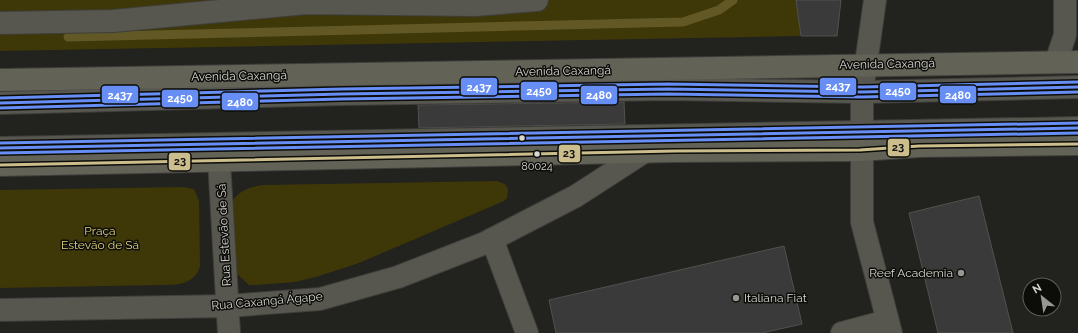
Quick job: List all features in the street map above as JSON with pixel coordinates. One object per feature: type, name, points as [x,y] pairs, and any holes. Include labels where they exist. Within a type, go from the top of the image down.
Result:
[{"type":"main road","name":"Avenida Caxangá","points":[[0,80],[864,64],[1078,62]]},
{"type":"main road","points":[[0,165],[644,152],[861,142],[919,146],[1078,144]]},
{"type":"street","points":[[0,23],[113,20],[306,3],[475,5],[537,0]]},
{"type":"street","points":[[842,333],[889,327],[862,222],[862,92],[864,64],[875,0]]},
{"type":"street","points":[[1056,62],[1066,35],[1065,0]]},
{"type":"street","points":[[0,103],[342,94],[668,89],[862,92],[1078,87]]},
{"type":"street","points":[[0,148],[676,135],[861,142],[1078,128]]},
{"type":"street","name":"Rua Caxangá Ágape","points":[[0,310],[228,306],[320,299],[398,277],[492,239],[576,196],[644,152]]},
{"type":"street","name":"Rua Estevão de Sá","points":[[219,160],[229,333]]},
{"type":"street","points":[[492,239],[527,333]]},
{"type":"green space","points":[[0,0],[796,0],[801,36],[0,51]]},
{"type":"green space","points":[[496,181],[505,184],[508,189],[507,198],[504,201],[359,263],[295,282],[257,285],[249,285],[235,272],[231,203],[237,195],[249,188],[263,185]]},
{"type":"green space","name":"Praça Estevão de Sá","points":[[184,187],[194,189],[199,201],[200,266],[198,272],[190,280],[184,283],[166,285],[0,288],[0,190]]},
{"type":"building","points":[[796,0],[841,0],[837,36],[801,36]]},
{"type":"building","points":[[624,102],[625,124],[419,128],[418,105]]},
{"type":"building","name":"Reef Academia","points":[[979,196],[1013,333],[938,333],[909,213]]},
{"type":"building","points":[[784,246],[802,324],[762,333],[556,333],[549,300]]},
{"type":"waterway","points":[[68,37],[683,22],[719,10],[733,0]]},
{"type":"transit line","name":"2437","points":[[0,98],[342,89],[668,84],[862,87],[1078,82]]},
{"type":"transit line","name":"2450","points":[[0,103],[342,94],[668,89],[862,92],[1078,87]]},
{"type":"transit line","name":"2480","points":[[0,108],[342,99],[668,94],[862,97],[1078,92]]},
{"type":"transit line","name":"2437","points":[[0,143],[1078,123]]},
{"type":"transit line","name":"2450","points":[[0,148],[1078,128]]},
{"type":"transit line","name":"2480","points":[[0,153],[1078,133]]},
{"type":"transit line","name":"23","points":[[0,165],[675,151],[860,150],[919,146],[1078,144]]},
{"type":"place","name":"80024","points":[[537,154]]},
{"type":"place","name":"Reef Academia","points":[[961,273]]},
{"type":"place","name":"Italiana Fiat","points":[[736,298]]}]
